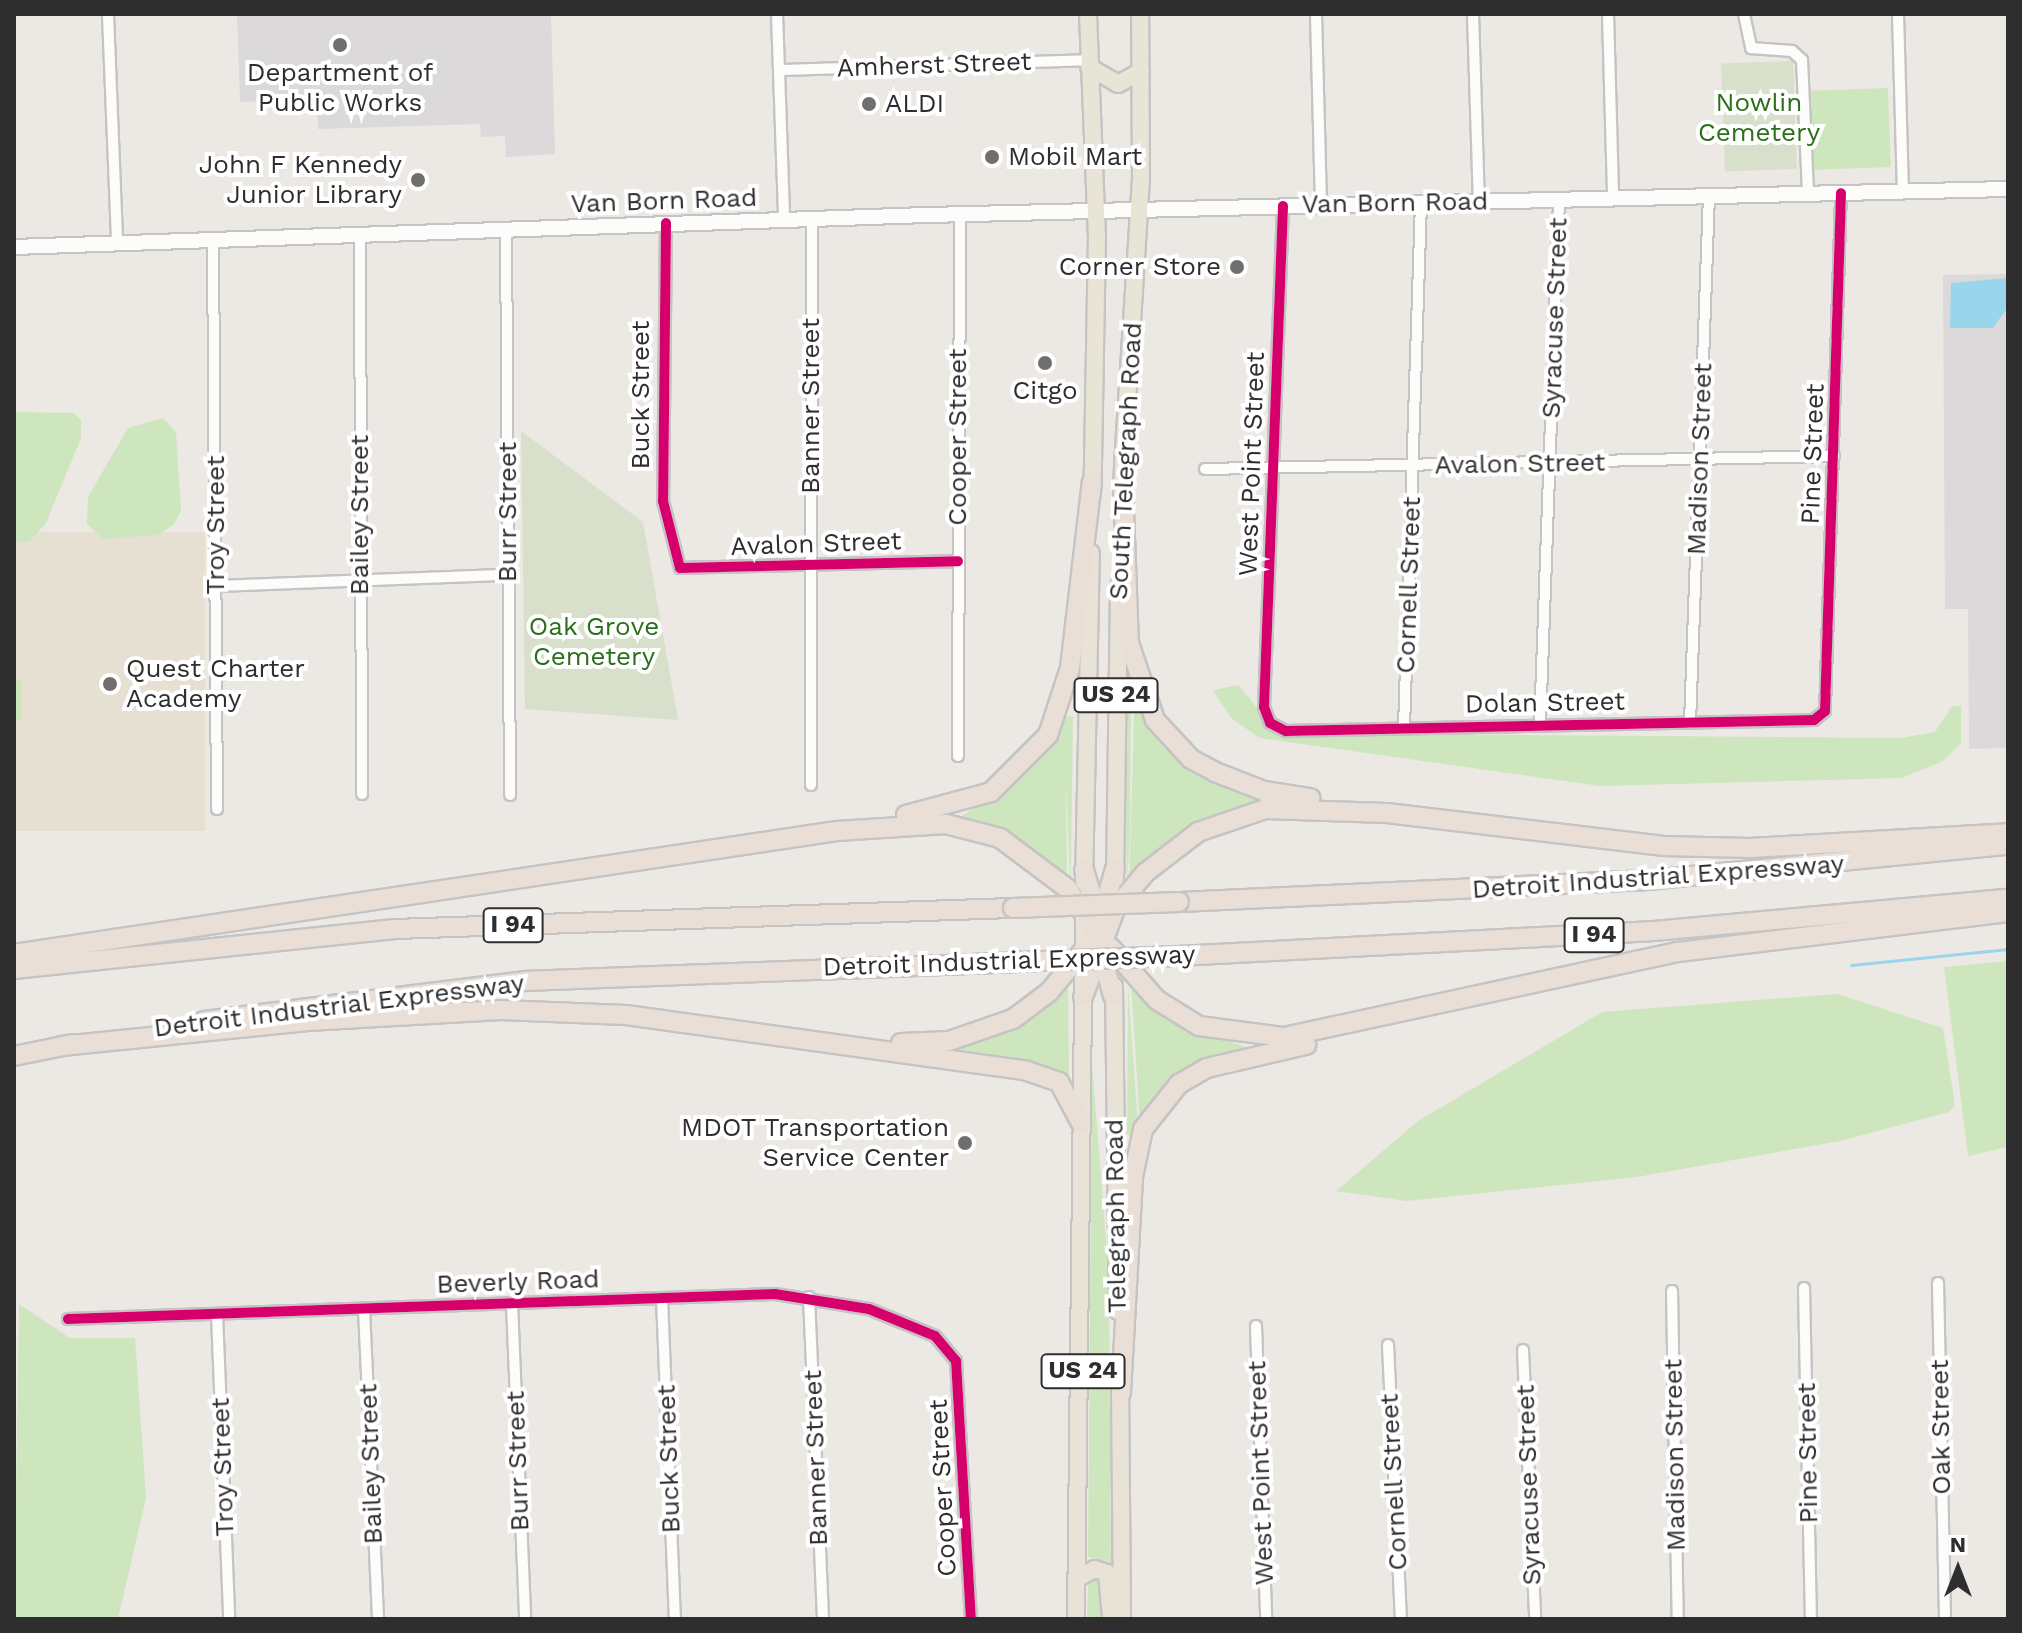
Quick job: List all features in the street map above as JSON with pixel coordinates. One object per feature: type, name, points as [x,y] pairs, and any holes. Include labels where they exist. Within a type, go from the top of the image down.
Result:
[{"type":"highway","points":[[837,831],[964,804],[1031,759],[1066,694],[1092,473]]},
{"type":"highway","name":"South Telegraph Road","points":[[1084,910],[1092,473]]},
{"type":"highway","points":[[1123,473],[1129,643],[1144,699],[1164,731],[1191,759],[1243,785],[1387,813]]},
{"type":"highway","name":"South Telegraph Road","points":[[1115,909],[1123,473]]},
{"type":"highway","points":[[850,1044],[934,1043],[981,1033],[1049,992],[1115,909],[1170,852],[1230,819],[1287,807],[1387,813],[1662,846],[1750,848],[2008,833]]},
{"type":"highway","points":[[14,954],[837,831],[914,824],[975,829],[1040,863],[1084,910],[1114,954],[1157,1000],[1199,1026],[1284,1037],[1376,1022]]},
{"type":"highway","name":"Detroit Industrial Expressway","points":[[14,969],[395,929],[1179,902],[1649,880],[2008,845]]},
{"type":"highway","points":[[1083,997],[1115,869]]},
{"type":"highway","points":[[1084,870],[1113,996]]},
{"type":"highway","name":"Detroit Industrial Expressway","points":[[14,1056],[363,997],[527,981],[1178,956],[1640,932],[2008,899]]},
{"type":"highway","name":"Telegraph Road","points":[[1115,909],[1113,996],[1122,1619]]},
{"type":"highway","name":"Telegraph Road","points":[[1076,1619],[1084,910]]},
{"type":"highway","points":[[1121,1393],[1136,1150],[1156,1108],[1207,1068],[1376,1022],[1678,952],[2008,912]]},
{"type":"highway","points":[[62,1046],[501,1010],[641,1017],[850,1044],[1049,1076],[1065,1089],[1081,1123]]},
{"type":"highway","points":[[1078,1578],[1095,1569],[1107,1573],[1111,1619]]},
{"type":"main road","name":"South Telegraph Road","points":[[1088,14],[1096,211],[1092,473]]},
{"type":"main road","name":"South Telegraph Road","points":[[1123,473],[1140,210],[1139,19]]},
{"type":"main road","points":[[1089,64],[1118,84],[1141,71]]},
{"type":"main road","name":"Van Born Road","points":[[14,247],[812,218],[2008,189]]},
{"type":"street","points":[[777,14],[784,219]]},
{"type":"street","points":[[1316,14],[1321,204]]},
{"type":"street","points":[[1473,14],[1479,200]]},
{"type":"street","points":[[1608,14],[1613,198]]},
{"type":"street","points":[[1744,14],[1751,48],[1792,51],[1802,60],[1808,194]]},
{"type":"street","points":[[1898,14],[1903,192]]},
{"type":"street","points":[[108,15],[117,243]]},
{"type":"street","name":"Amherst Street","points":[[779,70],[1089,64]]},
{"type":"street","name":"Pine Street","points":[[1822,716],[1834,456],[1841,193]]},
{"type":"street","name":"Madison Street","points":[[1690,723],[1709,196]]},
{"type":"street","name":"Syracuse Street","points":[[1540,725],[1559,199]]},
{"type":"street","name":"Cornell Street","points":[[1404,728],[1421,201]]},
{"type":"street","name":"West Point Street","points":[[1270,723],[1264,707],[1283,206]]},
{"type":"street","name":"Cooper Street","points":[[958,756],[960,214]]},
{"type":"street","name":"Banner Street","points":[[811,785],[812,218]]},
{"type":"street","name":"Buck Street","points":[[666,223],[663,501],[678,565]]},
{"type":"street","name":"Burr Street","points":[[506,230],[510,795]]},
{"type":"street","name":"Bailey Street","points":[[360,236],[362,794]]},
{"type":"street","name":"Troy Street","points":[[213,240],[217,809]]},
{"type":"street","name":"Avalon Street","points":[[1205,469],[1834,456]]},
{"type":"street","name":"Avalon Street","points":[[678,565],[811,566],[958,561]]},
{"type":"street","points":[[216,586],[508,575]]},
{"type":"street","name":"Dolan Street","points":[[1270,723],[1286,731],[1690,723],[1822,716]]},
{"type":"street","name":"Oak Street","points":[[1938,1283],[1945,1619]]},
{"type":"street","name":"Pine Street","points":[[1804,1288],[1811,1619]]},
{"type":"street","name":"Madison Street","points":[[1672,1291],[1678,1619]]},
{"type":"street","name":"Banner Street","points":[[809,1297],[823,1619]]},
{"type":"street","name":"Beverly Road","points":[[68,1319],[662,1298],[809,1297],[926,1331],[953,1356]]},
{"type":"street","name":"Buck Street","points":[[662,1298],[675,1619]]},
{"type":"street","name":"Burr Street","points":[[512,1304],[525,1619]]},
{"type":"street","name":"Bailey Street","points":[[364,1309],[378,1619]]},
{"type":"street","name":"Troy Street","points":[[217,1314],[229,1619]]},
{"type":"street","name":"West Point Street","points":[[1256,1326],[1266,1619]]},
{"type":"street","name":"Cornell Street","points":[[1388,1345],[1401,1619]]},
{"type":"street","name":"Syracuse Street","points":[[1523,1350],[1535,1619]]},
{"type":"street","name":"Cooper Street","points":[[953,1356],[971,1619]]},
{"type":"shaded area","points":[[237,14],[551,14],[555,154],[506,157],[505,136],[481,137],[480,124],[318,129],[317,100],[240,102]]},
{"type":"shaded area","points":[[2008,274],[2008,748],[1969,749],[1968,609],[1945,609],[1943,275]]},
{"type":"shaded area","name":"Quest Charter Academy","points":[[14,532],[205,532],[205,831],[14,831]]},
{"type":"green space","name":"Nowlin Cemetery","points":[[1793,61],[1797,169],[1725,171],[1721,64]]},
{"type":"green space","points":[[1888,88],[1891,167],[1814,170],[1811,91]]},
{"type":"green space","points":[[14,412],[73,413],[81,420],[81,438],[46,523],[29,542],[14,542]]},
{"type":"green space","points":[[163,418],[176,432],[181,511],[174,524],[158,535],[103,539],[87,524],[88,497],[128,428]]},
{"type":"green space","name":"Oak Grove Cemetery","points":[[521,431],[643,522],[678,720],[525,709]]},
{"type":"green space","points":[[14,680],[22,680],[22,720],[14,720]]},
{"type":"green space","points":[[1131,683],[1130,835],[1127,885],[1124,684]]},
{"type":"green space","points":[[1239,685],[1276,733],[1901,738],[1935,732],[1952,706],[1961,706],[1961,743],[1943,761],[1902,778],[1600,786],[1260,738],[1231,718],[1213,690]]},
{"type":"green space","points":[[1135,690],[1151,722],[1261,803],[1208,820],[1129,884]]},
{"type":"green space","points":[[1073,716],[1071,877],[1070,878],[1063,717]]},
{"type":"green space","points":[[1062,720],[1065,722],[1067,878],[1024,842],[959,818],[1028,770]]},
{"type":"green space","points":[[2008,961],[2008,1147],[1968,1156],[1944,967]]},
{"type":"green space","points":[[1068,982],[1069,1078],[1045,1067],[961,1055],[961,1047],[1014,1027]]},
{"type":"green space","points":[[1128,984],[1138,1128],[1135,1136],[1127,1135]]},
{"type":"green space","points":[[1131,984],[1188,1028],[1247,1047],[1216,1061],[1140,1125]]},
{"type":"green space","points":[[1837,994],[1943,1028],[1955,1105],[1949,1112],[1840,1141],[1637,1177],[1407,1201],[1336,1191],[1418,1121],[1602,1012]]},
{"type":"green space","points":[[1092,1065],[1109,1276],[1111,1563],[1088,1557]]},
{"type":"green space","points":[[19,1304],[70,1338],[135,1338],[146,1498],[118,1619],[14,1619]]},
{"type":"green space","points":[[1098,1578],[1107,1619],[1087,1619],[1088,1586]]},
{"type":"water","points":[[2008,278],[2008,307],[1993,328],[1950,328],[1951,283]]},
{"type":"waterway","points":[[1851,965],[2008,949]]},
{"type":"cycle path","points":[[1283,206],[1264,707],[1270,723],[1286,731],[1814,720],[1825,711],[1841,193]]},
{"type":"cycle path","points":[[666,223],[663,501],[680,568],[958,561]]},
{"type":"cycle path","points":[[68,1319],[775,1294],[869,1309],[935,1336],[956,1361],[971,1619]]},
{"type":"place","name":"Department of Public Works","points":[[340,45]]},
{"type":"place","name":"ALDI","points":[[869,104]]},
{"type":"place","name":"Mobil Mart","points":[[992,157]]},
{"type":"place","name":"John F Kennedy Junior Library","points":[[418,180]]},
{"type":"place","name":"Corner Store","points":[[1237,267]]},
{"type":"place","name":"Citgo","points":[[1045,363]]},
{"type":"place","name":"Quest Charter Academy","points":[[110,684]]},
{"type":"place","name":"MDOT Transportation Service Center","points":[[965,1143]]}]
